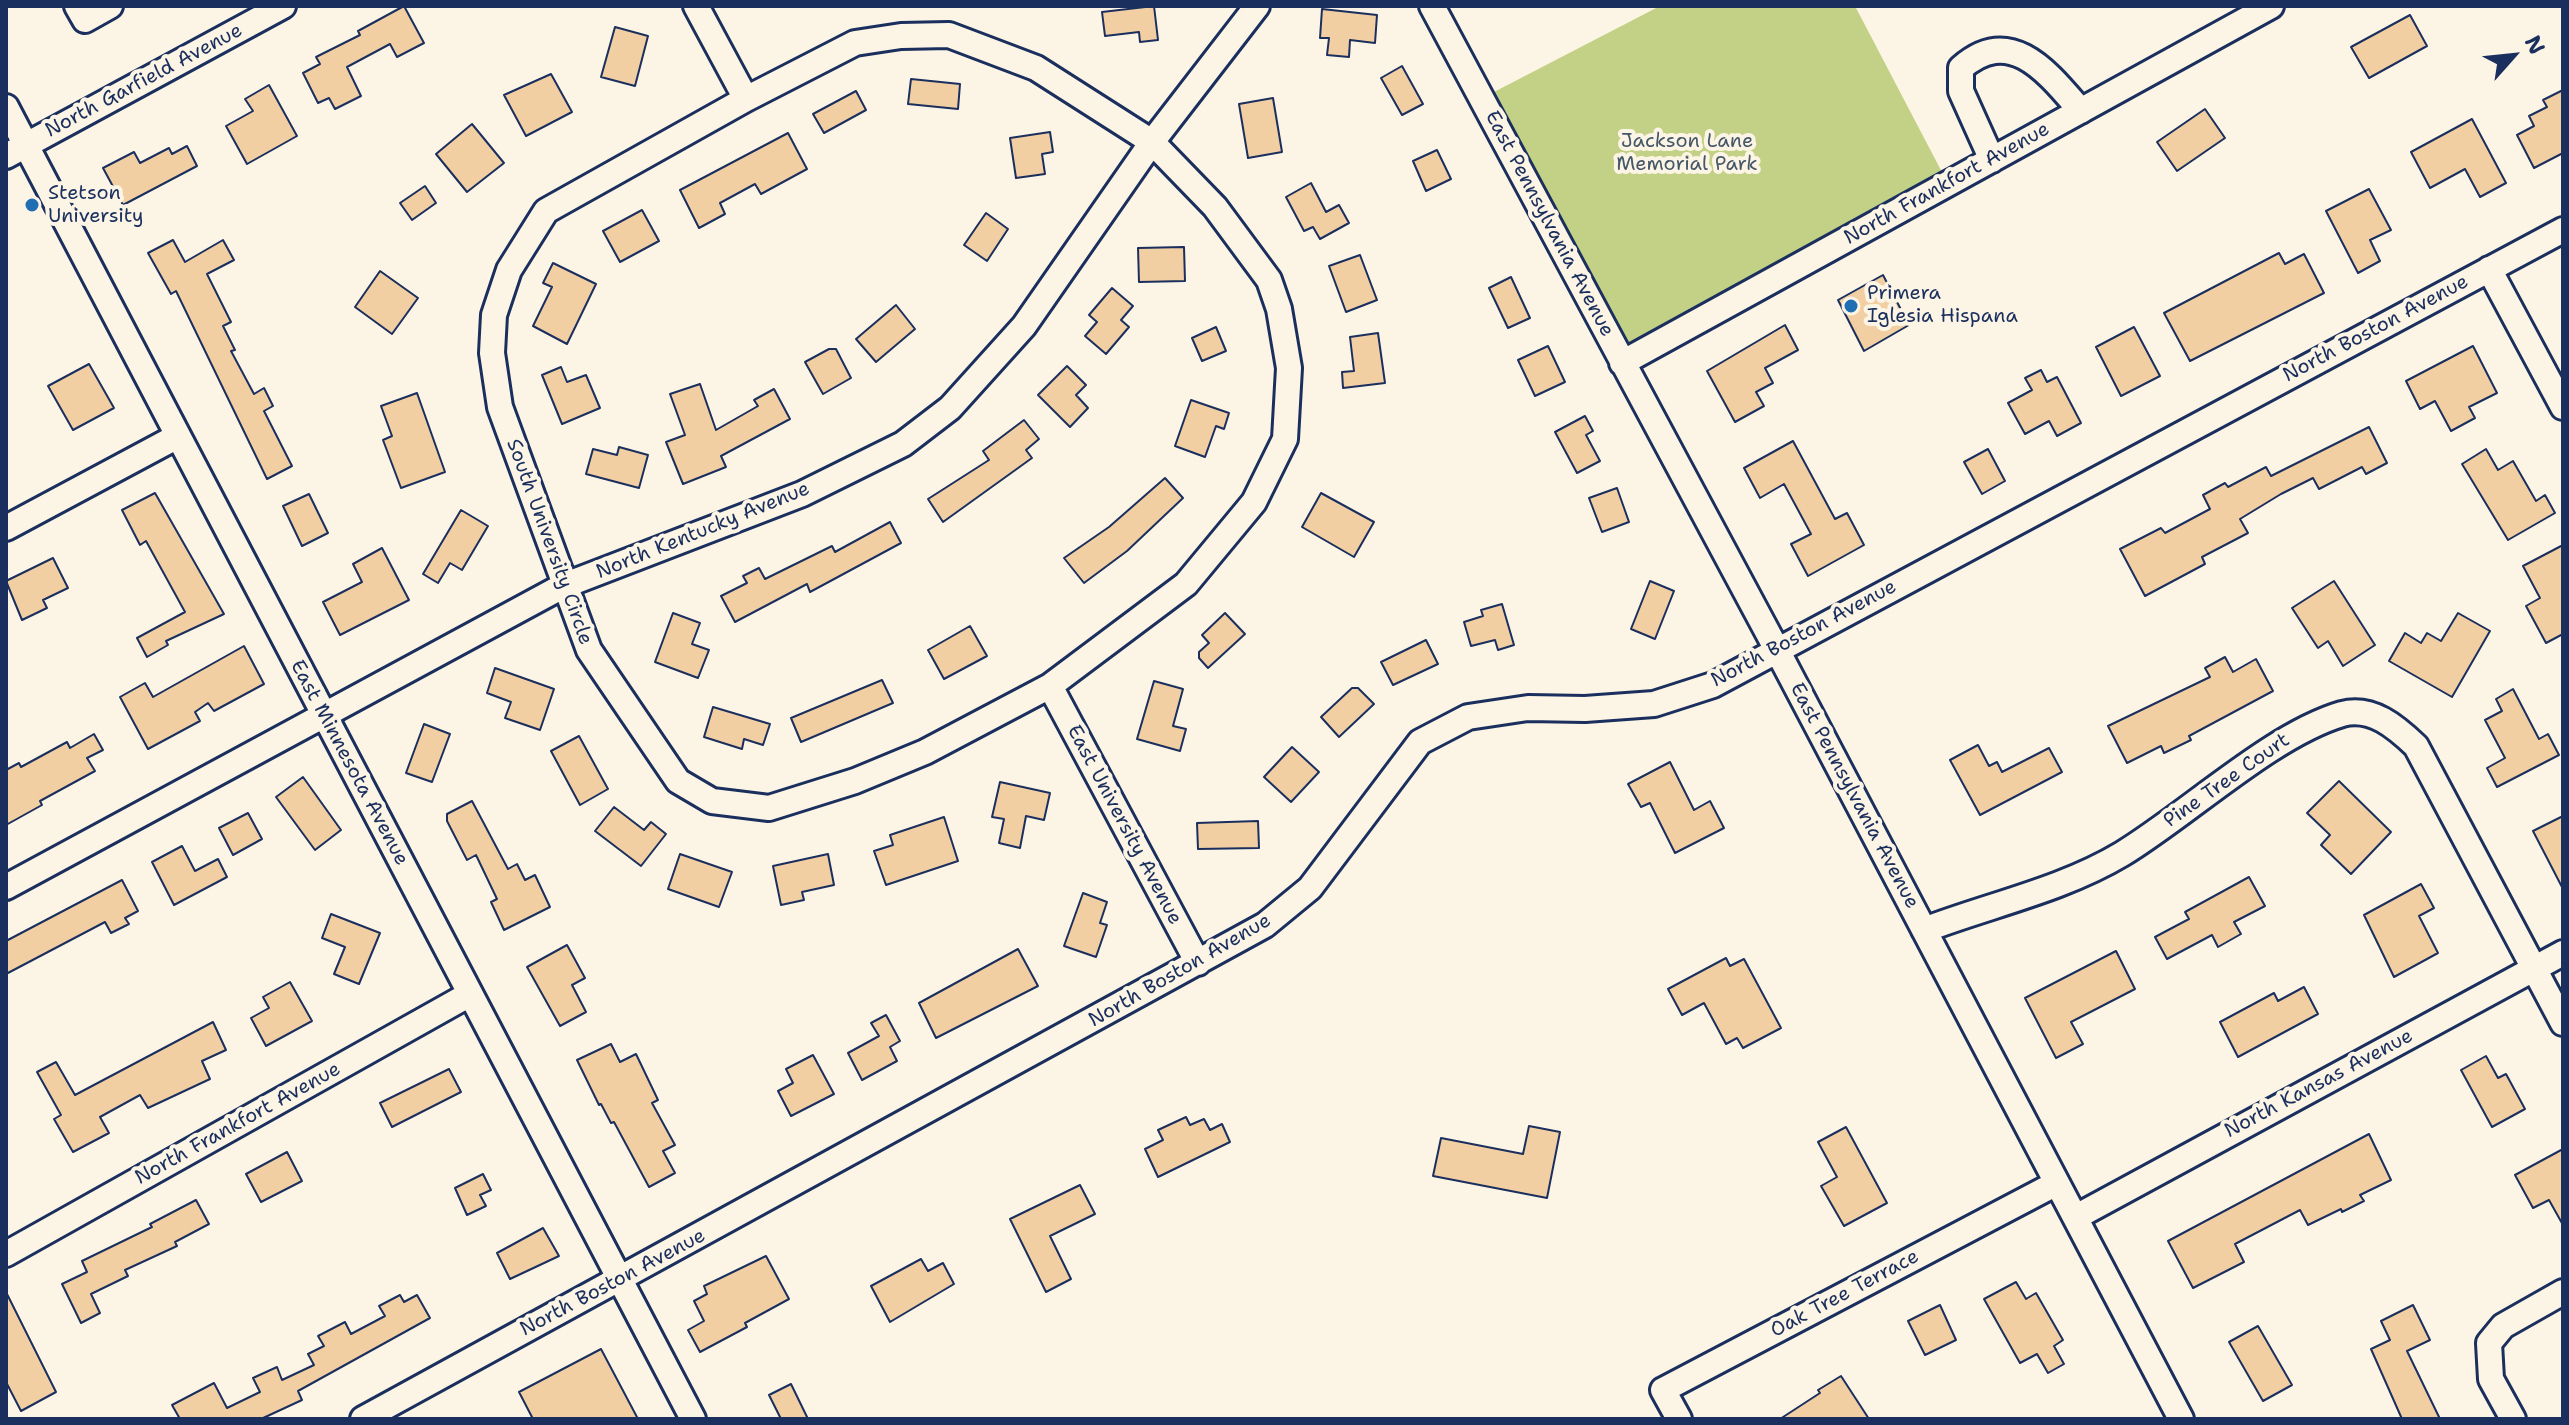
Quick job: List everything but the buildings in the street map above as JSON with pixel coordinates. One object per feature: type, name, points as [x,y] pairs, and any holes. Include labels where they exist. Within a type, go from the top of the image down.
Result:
[{"type":"street","points":[[77,6],[85,20],[110,6]]},
{"type":"street","name":"North Garfield Avenue","points":[[16,151],[283,6]]},
{"type":"street","points":[[696,6],[746,99]]},
{"type":"street","name":"North Kentucky Avenue","points":[[6,887],[325,718],[563,586],[802,494],[903,444],[950,408],[1024,326],[1152,142],[1257,6]]},
{"type":"street","name":"East Pennsylvania Avenue","points":[[1432,6],[1776,648],[2181,1419]]},
{"type":"street","name":"North Frankfort Avenue","points":[[1622,363],[2271,6]]},
{"type":"street","name":"South University Circle","points":[[949,35],[1036,68],[1152,142],[1215,207],[1269,280],[1279,309],[1289,368],[1285,439],[1254,502],[1186,584],[1050,686],[925,752],[855,781],[769,808],[712,801],[678,781],[589,650],[563,586],[500,407],[492,340],[494,315],[509,270],[546,211],[746,99],[855,43],[901,36],[949,35]]},
{"type":"street","points":[[1992,160],[1961,91],[1961,68],[1977,55],[2008,49],[2035,63],[2081,111]]},
{"type":"street","name":"East Minnesota Avenue","points":[[6,107],[16,151],[178,436],[693,1419]]},
{"type":"street","name":"North Boston Avenue","points":[[363,1419],[1265,925],[1310,888],[1420,742],[1468,717],[1528,708],[1585,709],[1654,704],[1713,685],[1776,648],[2563,230]]},
{"type":"street","points":[[2489,269],[2563,407]]},
{"type":"street","points":[[6,528],[178,436]]},
{"type":"street","name":"East University Avenue","points":[[1050,686],[1198,963]]},
{"type":"street","name":"Pine Tree Court","points":[[1924,930],[2054,886],[2120,855],[2298,732],[2344,713],[2370,714],[2393,726],[2416,746],[2563,1023]]},
{"type":"street","name":"North Kansas Avenue","points":[[2076,1217],[2563,953]]},
{"type":"street","name":"North Frankfort Avenue","points":[[6,1254],[470,994]]},
{"type":"street","name":"Oak Tree Terrace","points":[[1679,1419],[1663,1390],[2057,1183]]},
{"type":"street","points":[[2513,1419],[2491,1379],[2489,1343],[2503,1326],[2563,1292]]},
{"type":"green space","name":"Jackson Lane Memorial Park","points":[[1660,6],[1855,6],[1944,176],[1636,344],[1619,341],[1492,93]]},
{"type":"place","name":"Stetson University","points":[[32,205]]},
{"type":"place","name":"Primera Iglesia Hispana","points":[[1851,306]]}]
